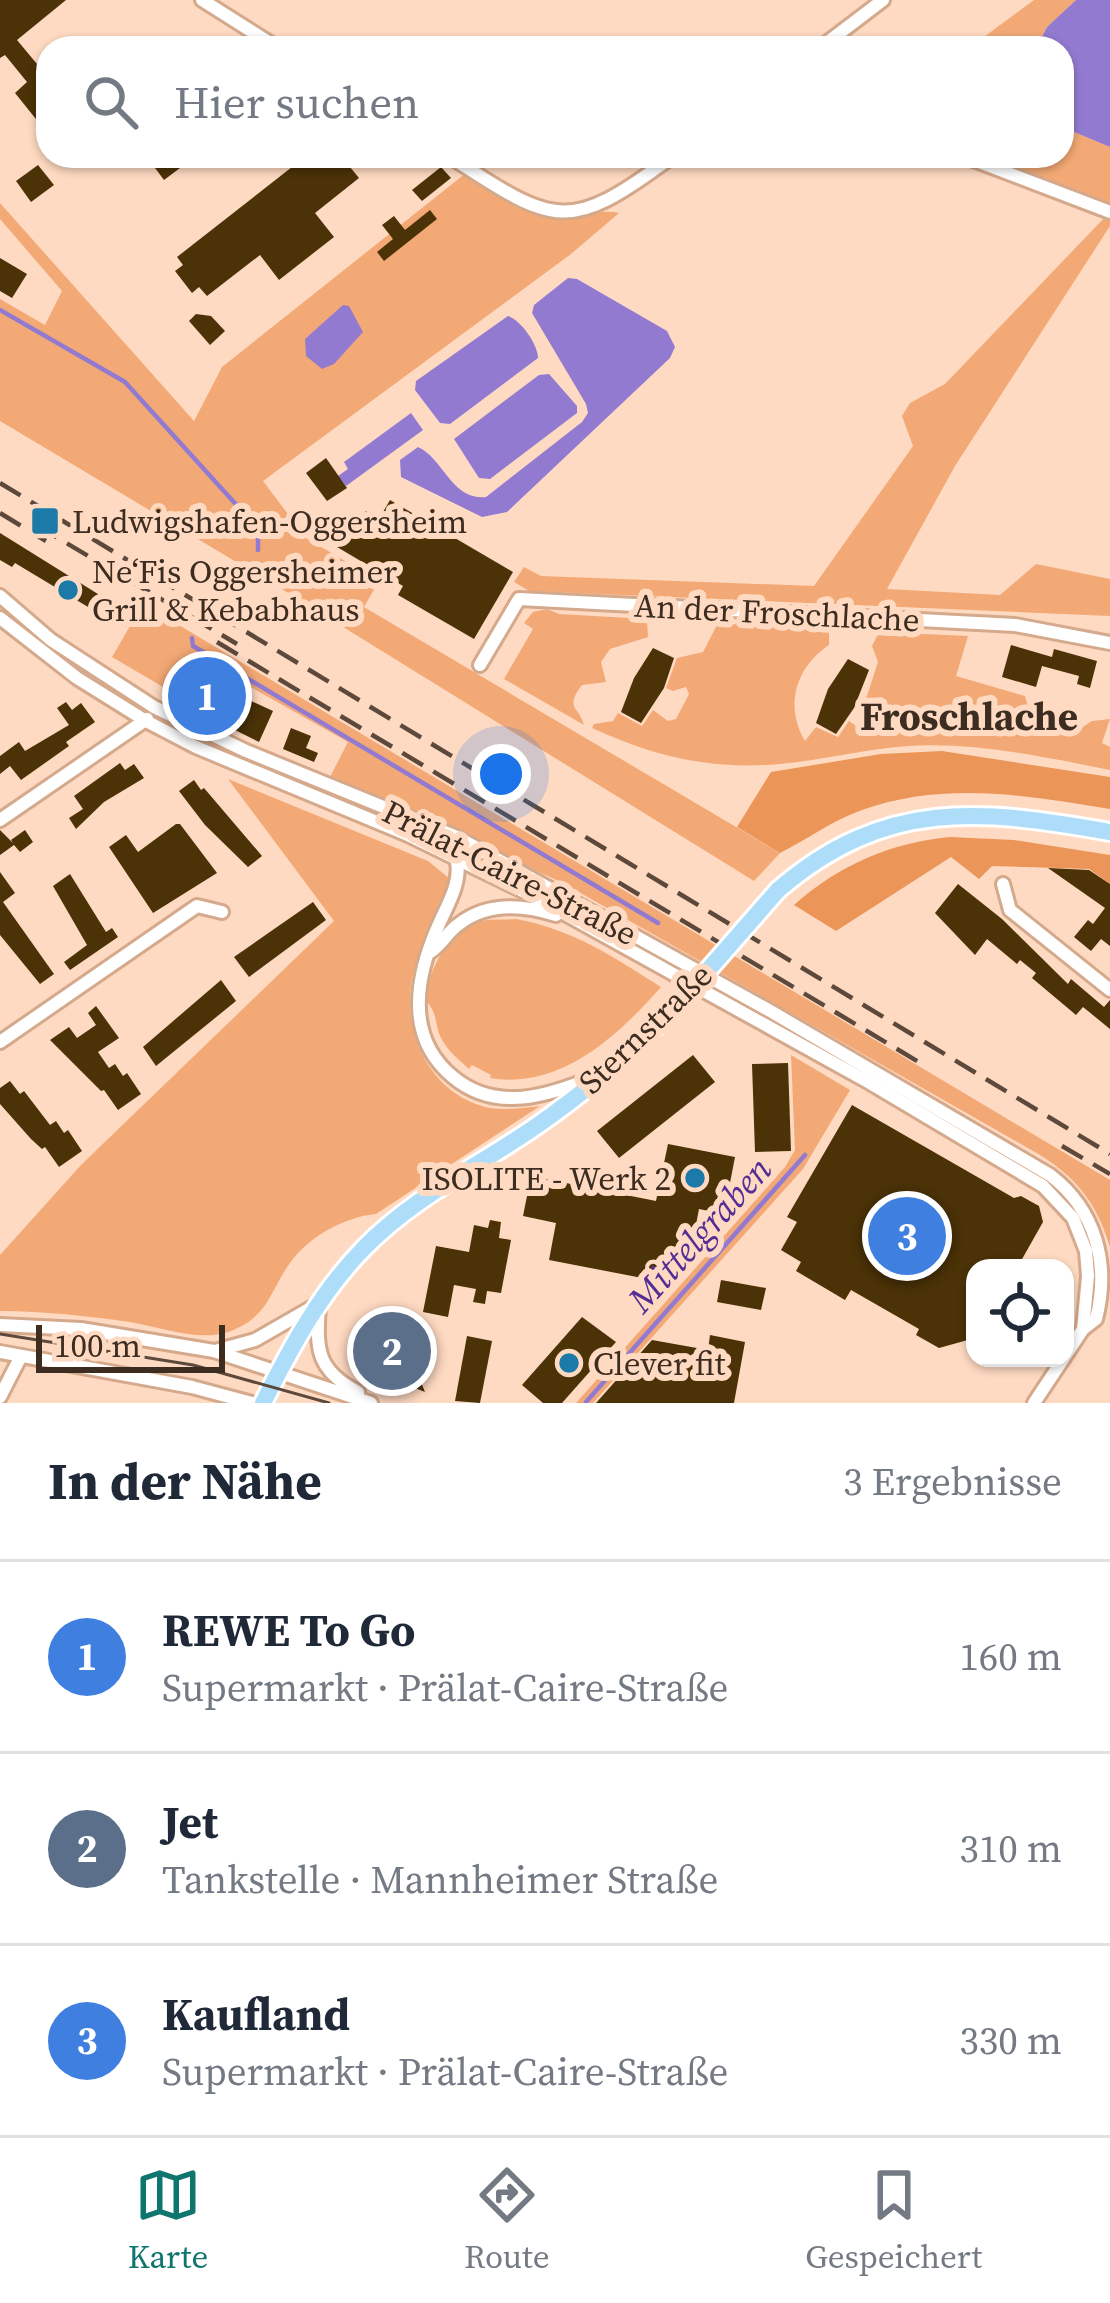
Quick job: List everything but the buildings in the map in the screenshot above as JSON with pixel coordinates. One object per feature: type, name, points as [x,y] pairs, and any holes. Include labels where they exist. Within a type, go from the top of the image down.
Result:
[{"type":"main road","name":"Sternstraße","points":[[263,1403],[319,1303],[362,1250],[395,1221],[541,1123],[600,1075],[681,1000],[778,890],[839,844],[868,832],[952,816],[1000,816],[1110,832]]},
{"type":"street","points":[[202,0],[259,36]]},
{"type":"street","points":[[836,36],[883,0]]},
{"type":"street","points":[[469,168],[533,206],[570,212],[619,196],[658,168]]},
{"type":"street","points":[[994,168],[1110,212]]},
{"type":"street","name":"Prälat-Caire-Straße","points":[[0,596],[51,640],[154,707],[768,1018]]},
{"type":"street","name":"An der Froschlache","points":[[480,665],[519,599],[1015,625],[1110,643]]},
{"type":"street","name":"Prälat-Caire-Straße","points":[[0,618],[77,677],[146,721],[457,837],[586,906],[768,1018],[1050,1175],[1079,1203],[1099,1247],[1102,1277],[1096,1319],[1083,1329],[1034,1403]]},
{"type":"street","points":[[0,820],[146,721],[154,707]]},
{"type":"street","points":[[426,826],[456,857],[453,890],[430,943],[417,1009],[421,1030],[446,1071],[483,1094],[507,1099],[541,1096],[600,1075]]},
{"type":"street","points":[[1003,884],[1010,910],[1110,989]]},
{"type":"street","points":[[2,1036],[197,906],[222,912]]},
{"type":"street","points":[[430,952],[458,925],[493,909],[522,907],[577,921]]},
{"type":"street","points":[[214,1352],[247,1344],[319,1303],[319,1350],[326,1368],[374,1403]]},
{"type":"street","points":[[0,1325],[81,1329],[214,1352],[374,1403]]},
{"type":"street","points":[[0,1352],[192,1387],[252,1403]]},
{"type":"street","points":[[0,1397],[21,1356]]},
{"type":"street","points":[[192,1387],[209,1403]]},
{"type":"shaded area","points":[[1034,0],[1076,0],[1042,36],[985,36]]},
{"type":"shaded area","points":[[1076,0],[1110,0],[1110,147],[1074,132],[1074,36],[1042,36]]},
{"type":"shaded area","points":[[1074,132],[1110,147],[1110,207],[1006,168],[1074,168]]},
{"type":"shaded area","points":[[466,173],[553,216],[619,213],[571,254],[263,481],[306,538],[379,581],[364,607],[780,853],[754,881],[0,421],[0,299],[45,325],[62,291],[0,219],[0,203],[194,421],[222,367]]},
{"type":"shaded area","points":[[1106,216],[1110,226],[955,466],[887,589],[1000,595],[1036,564],[1110,579],[1110,616],[529,591],[514,582],[524,567],[541,576],[814,586],[913,446],[902,416],[910,403],[945,384]]},
{"type":"shaded area","points":[[568,278],[667,331],[675,347],[670,358],[507,512],[482,517],[401,477],[400,460],[418,447],[456,486],[486,497],[582,422],[588,413],[586,404],[532,313],[534,305]]},
{"type":"shaded area","points":[[343,305],[349,306],[363,332],[334,364],[322,369],[306,356],[305,339]]},
{"type":"shaded area","points":[[508,316],[528,334],[538,358],[450,424],[440,423],[415,390],[416,381]]},
{"type":"shaded area","points":[[549,374],[577,406],[577,413],[490,479],[479,478],[454,439],[539,375]]},
{"type":"shaded area","points":[[411,413],[423,430],[346,486],[338,476],[348,469],[344,462]]},
{"type":"shaded area","points":[[141,607],[162,615],[1110,1180],[1110,1247],[1084,1194],[1040,1155],[563,883],[330,777],[348,742],[201,659],[175,694],[112,657]]},
{"type":"shaded area","points":[[547,609],[559,614],[647,619],[648,637],[610,649],[601,662],[606,682],[582,685],[577,693],[573,703],[584,725],[504,679],[533,629],[524,623],[533,612]]},
{"type":"shaded area","points":[[718,623],[829,630],[829,645],[808,664],[797,688],[795,714],[805,741],[816,727],[838,737],[849,721],[863,731],[873,728],[884,704],[882,697],[866,699],[878,662],[872,646],[879,632],[968,636],[956,676],[1025,696],[1035,719],[1054,732],[1072,734],[1092,721],[1110,719],[1102,743],[1110,747],[1110,770],[1010,752],[933,745],[780,764],[730,765],[661,754],[592,728],[613,721],[618,713],[642,726],[653,710],[668,721],[676,719],[689,694],[686,687],[666,688],[677,658],[703,652]]},
{"type":"shaded area","points":[[942,751],[1110,777],[1110,809],[986,793],[923,796],[851,814],[780,853],[737,827],[771,772],[881,754]]},
{"type":"shaded area","points":[[228,779],[428,861],[450,879],[413,974],[410,995],[415,1036],[434,1073],[465,1099],[499,1109],[540,1106],[376,1214],[317,1236],[290,1263],[254,1318],[231,1331],[194,1335],[98,1318],[0,1311],[0,1255],[81,1165],[334,921]]},
{"type":"shaded area","points":[[950,837],[1014,840],[1110,855],[1110,884],[1089,869],[992,866],[979,879],[951,857],[836,931],[794,905],[866,858]]},
{"type":"shaded area","points":[[516,919],[574,937],[661,987],[626,1024],[564,1067],[516,1080],[490,1078],[472,1065],[469,1069],[444,1043],[426,1001],[427,989],[443,950],[462,930],[487,920]]},
{"type":"shaded area","points":[[791,1055],[850,1090],[803,1169],[593,1403],[576,1403],[785,1167],[795,1150]]},
{"type":"waterway","name":"Mittelgraben","points":[[0,310],[125,382],[251,521],[258,534],[258,550]]},
{"type":"waterway","name":"Mittelgraben","points":[[192,638],[193,646],[658,923]]},
{"type":"waterway","name":"Mittelgraben","points":[[586,1402],[805,1155]]},
{"type":"tram line","points":[[0,1334],[193,1365],[329,1403]]},
{"type":"railway","points":[[0,483],[1110,1154]]},
{"type":"railway","points":[[0,513],[46,541]]},
{"type":"railway","points":[[36,525],[237,644]]},
{"type":"railway","points":[[217,642],[927,1067]]},
{"type":"railway","points":[[1062,1146],[1110,1174]]},
{"type":"place","name":"Ludwigshafen-Oggersheim","points":[[45,521]]},
{"type":"place","name":"Ne‘Fis Oggersheimer Grill & Kebabhaus","points":[[68,590]]},
{"type":"place","name":"REWE To Go","points":[[207,696]]},
{"type":"place","name":"ISOLITE - Werk 2","points":[[695,1178]]},
{"type":"place","name":"Kaufland","points":[[907,1236]]},
{"type":"place","name":"Jet","points":[[392,1351]]},
{"type":"place","name":"Clever fit","points":[[569,1363]]},
{"type":"district","name":"Froschlache","points":[[969,716]]}]
